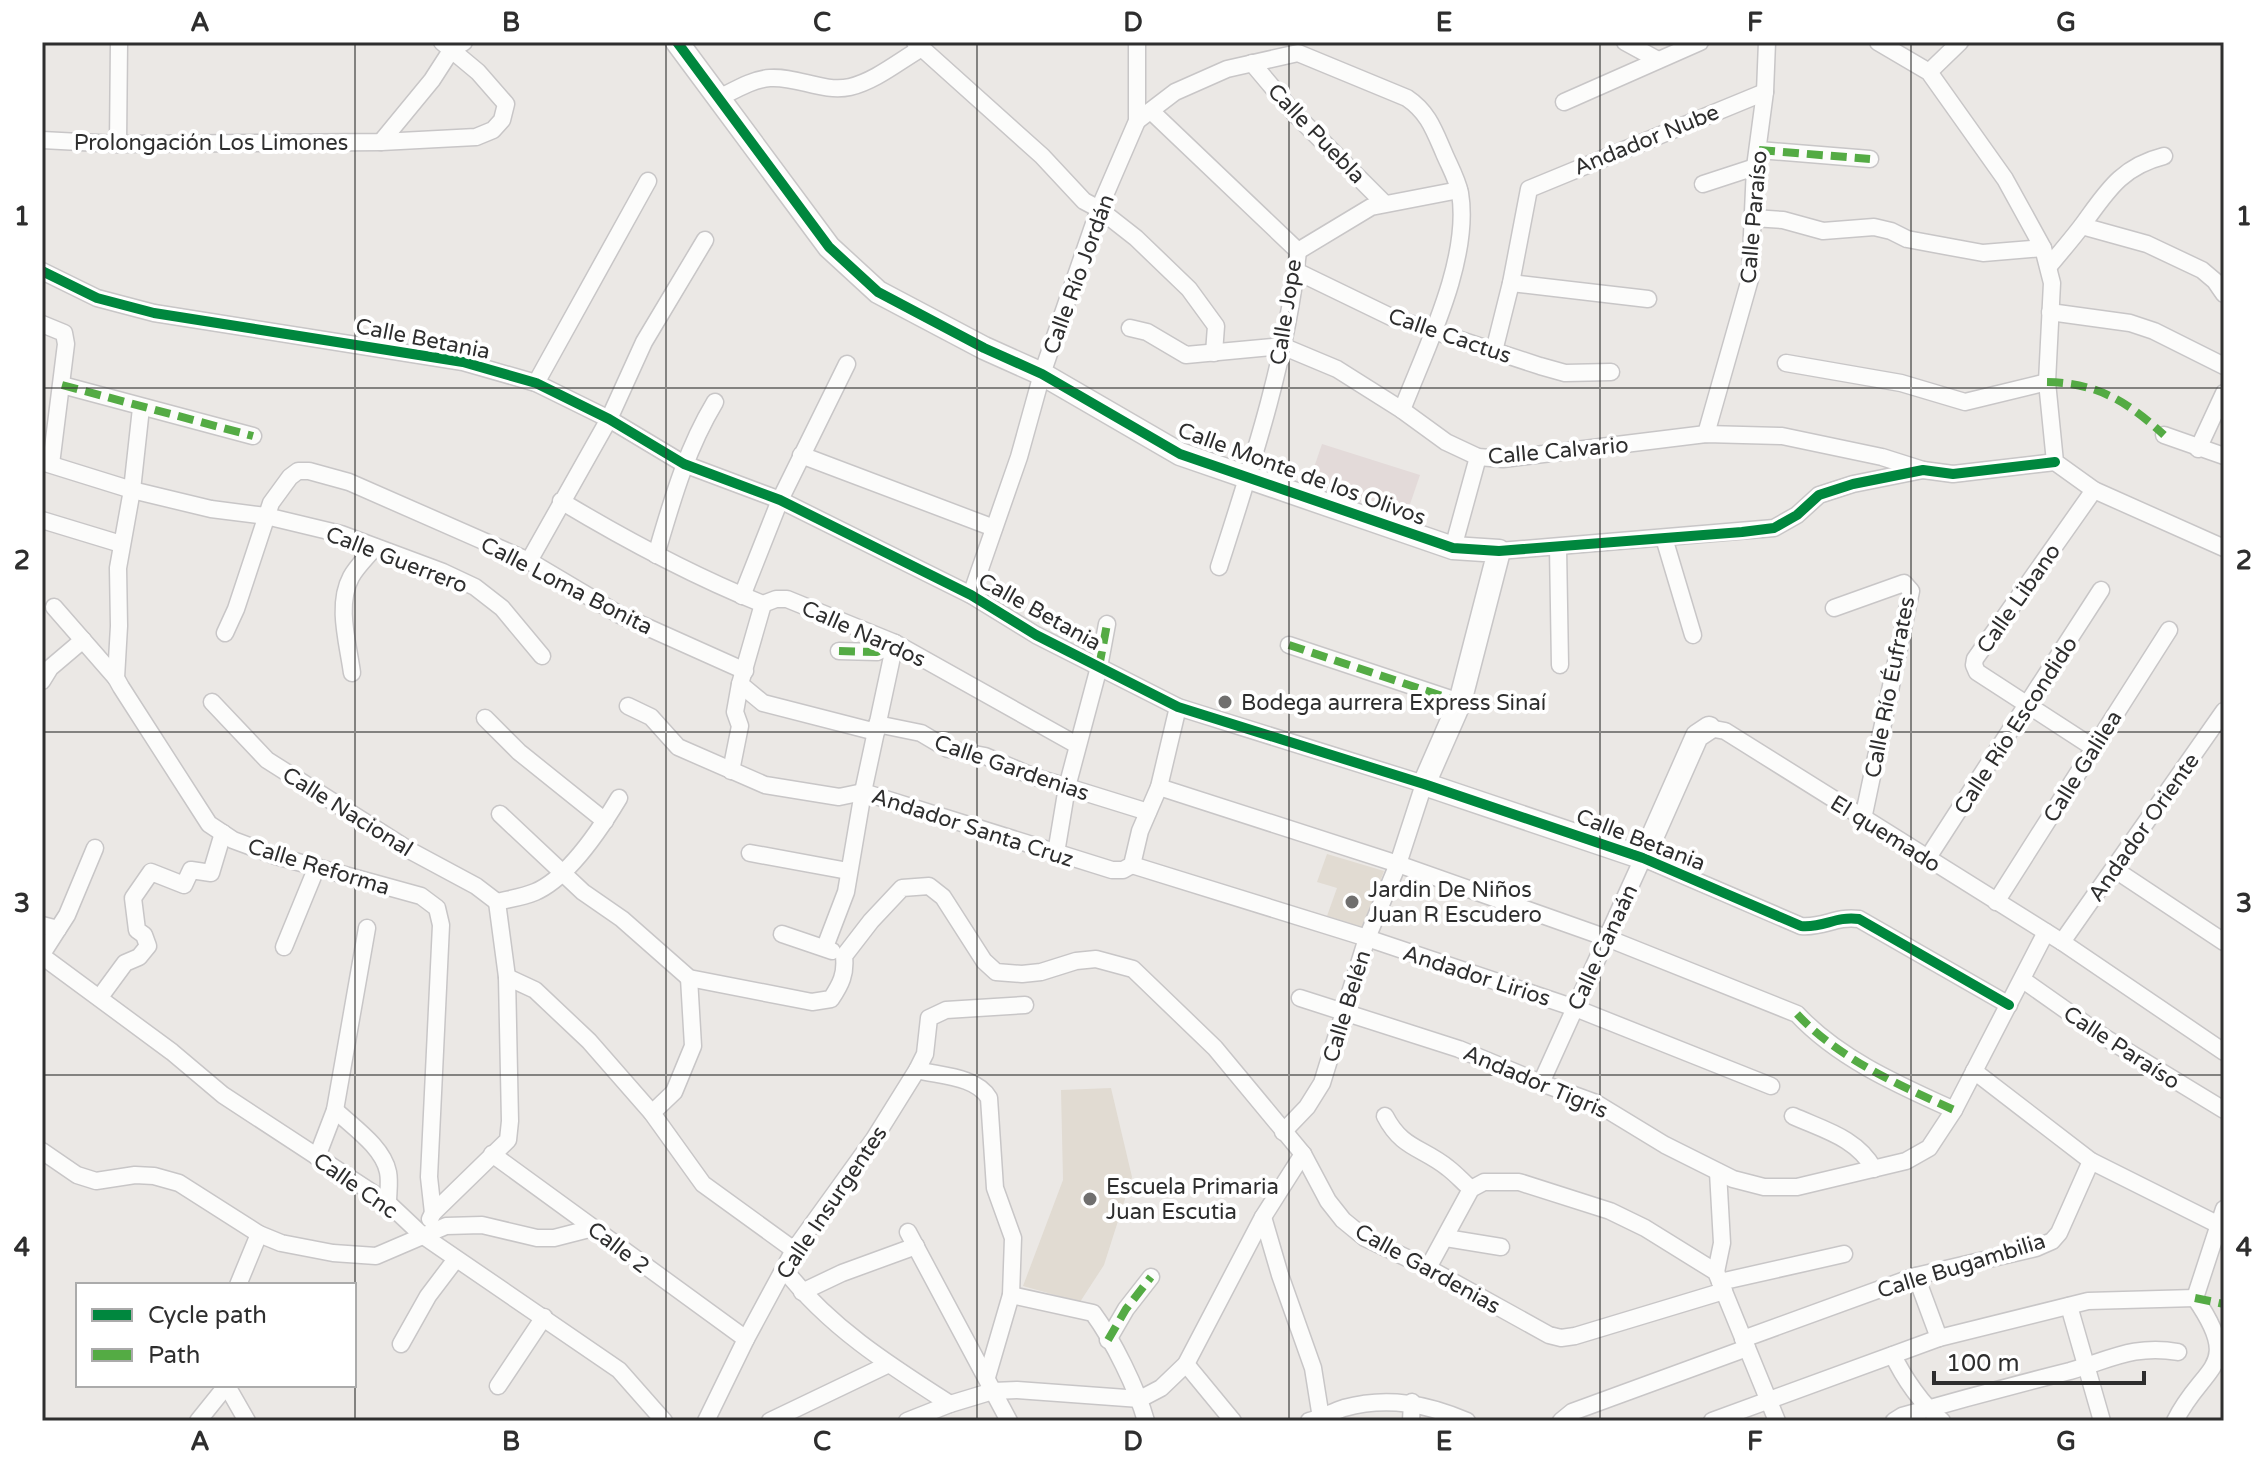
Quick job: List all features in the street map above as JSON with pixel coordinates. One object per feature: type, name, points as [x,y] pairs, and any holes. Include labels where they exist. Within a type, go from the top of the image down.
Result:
[{"type":"street","points":[[118,144],[119,42]]},
{"type":"street","name":"Calle Monte de los Olivos","points":[[677,42],[829,247],[878,292],[984,348],[1042,374],[1180,454],[1453,548],[1499,551],[1774,528],[1797,515],[1819,495],[1853,484],[1923,470],[1953,474],[2055,462]]},
{"type":"street","name":"Calle Río Jordán","points":[[971,595],[1099,209],[1144,116],[1137,42]]},
{"type":"street","points":[[1625,42],[1658,60]]},
{"type":"street","points":[[1564,102],[1700,42]]},
{"type":"street","name":"Calle Paraíso","points":[[1706,434],[1750,279],[1767,42]]},
{"type":"street","points":[[1878,42],[1929,72],[2005,179],[2043,248],[2052,283],[2047,382],[2055,462],[2094,490],[2224,548]]},
{"type":"street","points":[[1929,72],[1960,42]]},
{"type":"street","points":[[381,142],[432,80],[453,44]]},
{"type":"street","name":"Prolongación Los Limones","points":[[42,140],[118,144],[381,142],[476,137],[493,130],[502,120],[506,104],[453,44]]},
{"type":"street","points":[[719,98],[767,78],[847,88],[868,82],[918,46],[1042,156],[1084,201],[1136,238],[1189,289],[1216,326],[1214,353]]},
{"type":"street","points":[[1144,116],[1175,92],[1227,69],[1298,53],[1418,105],[1428,117],[1459,190],[1462,229],[1451,282],[1402,410]]},
{"type":"street","name":"Calle Puebla","points":[[1252,63],[1294,113],[1384,203]]},
{"type":"street","name":"Andador Nube","points":[[1511,283],[1529,189],[1536,183],[1765,92]]},
{"type":"street","name":"Calle Jope","points":[[1144,116],[1298,251],[1282,346],[1248,476],[1219,567]]},
{"type":"street","points":[[2049,266],[2100,198],[2120,177],[2135,167],[2164,156]]},
{"type":"street","points":[[1703,184],[1757,158],[1870,159]]},
{"type":"street","points":[[536,383],[648,181]]},
{"type":"street","name":"Calle Puebla","points":[[1298,251],[1371,207],[1459,190]]},
{"type":"street","points":[[1753,218],[1783,220],[1823,231],[1874,227],[1907,239],[1983,253],[2043,248]]},
{"type":"street","points":[[2082,226],[2147,244],[2202,270],[2224,294]]},
{"type":"street","points":[[529,561],[609,419],[644,342],[705,240]]},
{"type":"street","name":"Calle Betania","points":[[42,271],[97,298],[154,313],[463,362],[536,383],[609,419],[684,464],[780,500],[971,595],[1036,635],[1178,707],[1424,784],[1643,858],[1801,926],[1817,927],[1841,917],[1859,919],[2009,1005]]},
{"type":"street","name":"Calle Cactus","points":[[1296,271],[1391,317],[1494,351],[1565,373],[1611,372]]},
{"type":"street","points":[[1494,351],[1511,283],[1648,299]]},
{"type":"street","points":[[2050,312],[2130,323],[2154,331],[2224,366]]},
{"type":"street","points":[[42,324],[64,333],[66,344],[62,385],[46,463]]},
{"type":"street","name":"Calle Calvario","points":[[1130,328],[1147,332],[1186,355],[1282,346],[1337,369],[1446,442],[1478,457],[1503,459],[1706,434],[1782,436],[1882,457],[1923,470]]},
{"type":"street","points":[[1786,363],[1901,383],[1965,402],[2047,382]]},
{"type":"street","points":[[742,596],[780,500],[847,364]]},
{"type":"street","points":[[62,385],[253,436]]},
{"type":"street","points":[[2198,449],[2224,393]]},
{"type":"street","points":[[656,555],[684,464],[697,431],[715,402]]},
{"type":"street","points":[[116,678],[121,544],[132,490],[141,408]]},
{"type":"street","points":[[2164,435],[2224,456]]},
{"type":"street","points":[[801,455],[994,528]]},
{"type":"street","points":[[1453,548],[1478,457]]},
{"type":"street","name":"Calle Guerrero","points":[[46,463],[132,490],[211,509],[266,516],[341,534],[375,547],[475,587],[502,608],[542,656]]},
{"type":"street","name":"Calle Loma Bonita","points":[[266,516],[271,503],[298,471],[349,482],[529,561],[620,615],[742,678]]},
{"type":"street","name":"Calle Libano","points":[[2094,490],[1975,659],[1974,665],[1977,672],[2094,748]]},
{"type":"street","name":"Calle Nardos","points":[[561,501],[656,555],[742,596],[763,604],[787,599],[895,643],[1077,745]]},
{"type":"street","points":[[225,633],[236,609],[266,516]]},
{"type":"street","points":[[42,520],[121,544]]},
{"type":"street","points":[[1664,538],[1693,635]]},
{"type":"street","points":[[352,673],[344,612],[345,596],[351,577],[375,547]]},
{"type":"street","points":[[1558,547],[1560,665]]},
{"type":"street","name":"Calle Belén","points":[[1283,1132],[1307,1107],[1322,1083],[1367,938],[1398,864],[1424,784],[1460,702],[1499,551]]},
{"type":"street","name":"Calle Río Éufrates","points":[[1834,608],[1904,583],[1911,591],[1863,819]]},
{"type":"street","name":"Calle Río Escondido","points":[[1927,859],[2101,590]]},
{"type":"street","points":[[731,771],[740,726],[735,712],[763,604]]},
{"type":"street","name":"Calle Reforma","points":[[54,607],[116,678],[209,824],[276,856],[421,896],[437,908],[441,925],[429,1177],[433,1213]]},
{"type":"street","points":[[1056,853],[1067,787],[1099,667],[1107,624]]},
{"type":"street","name":"Calle Galilea","points":[[1996,902],[2169,630]]},
{"type":"street","points":[[42,681],[50,668],[83,640]]},
{"type":"street","points":[[839,651],[877,652],[895,643]]},
{"type":"street","points":[[825,947],[846,892],[863,792],[895,643]]},
{"type":"street","points":[[1289,645],[1460,702]]},
{"type":"street","name":"Calle Gardenias","points":[[742,678],[763,703],[876,728],[921,733],[948,749],[985,756],[1067,787],[1148,812]]},
{"type":"street","name":"Calle Nacional","points":[[212,702],[267,760],[409,850],[476,886],[497,902]]},
{"type":"street","name":"Andador Santa Cruz","points":[[628,706],[651,717],[678,747],[765,785],[839,797],[863,792],[1112,870],[1128,867]]},
{"type":"street","points":[[1128,867],[1159,787],[1178,707]]},
{"type":"street","name":"Andador Oriente","points":[[2062,942],[2224,711]]},
{"type":"street","points":[[485,718],[519,752],[605,821]]},
{"type":"street","name":"El quemado","points":[[1709,728],[1725,731],[2062,942],[2224,1052]]},
{"type":"street","name":"Calle Canaán","points":[[1541,1083],[1697,736],[1709,728]]},
{"type":"street","points":[[1159,787],[1398,864],[1607,938],[1797,1014],[1858,1062],[1954,1110]]},
{"type":"street","points":[[422,1235],[433,1213],[508,1140],[507,977],[497,902],[536,892],[564,871],[605,821],[619,798]]},
{"type":"street","points":[[500,814],[583,892],[622,919],[689,978],[812,1002],[831,999],[841,985],[845,970],[844,956],[782,934]]},
{"type":"street","points":[[100,997],[125,963],[139,957],[148,946],[144,935],[137,930],[133,898],[151,872],[184,885],[191,870],[211,873],[223,833]]},
{"type":"street","points":[[42,955],[50,927],[84,877],[95,848]]},
{"type":"street","points":[[750,853],[848,871]]},
{"type":"street","name":"Andador Lirios","points":[[1128,867],[1367,938],[1575,1008],[1771,1086]]},
{"type":"street","points":[[284,947],[316,869]]},
{"type":"street","points":[[2114,869],[2224,942]]},
{"type":"street","name":"Calle Gardenias","points":[[844,956],[902,888],[929,886],[943,897],[984,961],[996,972],[1041,972],[1076,961],[1096,959],[1133,969],[1215,1048],[1303,1154],[1328,1201],[1343,1220],[1365,1238],[1428,1268],[1549,1335],[1561,1338],[1575,1336],[1720,1282],[1844,1254]]},
{"type":"street","points":[[317,1157],[335,1110],[367,928]]},
{"type":"street","name":"Andador Tigris","points":[[1300,998],[1459,1049],[1596,1103],[1665,1145],[1718,1172],[1764,1187],[1797,1187],[1906,1161],[1929,1148],[1954,1110],[2046,932]]},
{"type":"street","name":"Calle Cnc","points":[[42,955],[172,1052],[223,1095],[388,1203],[422,1235],[619,1370],[664,1421]]},
{"type":"street","points":[[507,977],[535,990],[589,1041],[652,1113],[703,1184],[794,1250]]},
{"type":"street","points":[[652,1113],[674,1092],[693,1046],[689,978]]},
{"type":"street","name":"Calle Paraíso","points":[[2023,980],[2104,1037],[2224,1110]]},
{"type":"street","name":"Calle Insurgentes","points":[[706,1421],[794,1250],[874,1139],[917,1070],[925,1054],[929,1018],[937,1012],[1025,1005]]},
{"type":"street","points":[[917,1070],[976,1083],[989,1098],[995,1188],[1013,1238],[1011,1295],[990,1384]]},
{"type":"street","points":[[1974,1071],[2091,1161],[2221,1217],[2195,1298],[2217,1337],[2217,1356],[2213,1371],[2175,1421]]},
{"type":"street","points":[[335,1110],[384,1161],[388,1173],[388,1203]]},
{"type":"street","points":[[1385,1116],[1394,1133],[1403,1141],[1446,1167],[1471,1189]]},
{"type":"street","points":[[1793,1116],[1856,1145],[1866,1154],[1874,1169]]},
{"type":"street","points":[[42,1151],[77,1175],[96,1181],[135,1175],[154,1176],[179,1183],[259,1234],[281,1243],[333,1253],[376,1256],[446,1226],[482,1225],[537,1238],[554,1238],[593,1228]]},
{"type":"street","name":"Calle 2","points":[[492,1154],[746,1339]]},
{"type":"street","points":[[907,1421],[990,1384],[1140,1399],[1161,1388],[1186,1364],[1263,1217],[1303,1154]]},
{"type":"street","name":"Calle Bugambilia","points":[[1561,1421],[1572,1412],[1916,1276],[2036,1248],[2052,1241],[2059,1233],[2091,1161]]},
{"type":"street","points":[[1718,1172],[1722,1243],[1720,1282],[1777,1421]]},
{"type":"street","points":[[1428,1268],[1471,1189],[1484,1182],[1519,1182],[1610,1211],[1645,1228],[1720,1282]]},
{"type":"street","points":[[1263,1217],[1313,1368],[1315,1419],[1346,1407],[1384,1401],[1412,1402],[1467,1421]]},
{"type":"street","points":[[239,1283],[259,1234]]},
{"type":"street","points":[[1446,1238],[1501,1247]]},
{"type":"street","points":[[802,1292],[912,1239],[1009,1421]]},
{"type":"street","points":[[401,1344],[428,1296],[456,1259]]},
{"type":"street","points":[[784,1269],[821,1312],[887,1365],[950,1404]]},
{"type":"street","points":[[1916,1276],[1939,1338]]},
{"type":"street","points":[[1108,1340],[1126,1309],[1151,1277]]},
{"type":"street","points":[[1011,1295],[1093,1313],[1140,1399],[1146,1421]]},
{"type":"street","points":[[1712,1421],[1939,1338],[2088,1301],[2195,1298]]},
{"type":"street","points":[[2069,1306],[2102,1421]]},
{"type":"street","points":[[498,1386],[544,1317]]},
{"type":"street","points":[[1894,1421],[1927,1409],[2085,1367],[2117,1354],[2145,1349],[2178,1352]]},
{"type":"street","points":[[1893,1355],[1901,1373],[1919,1393],[1927,1409],[1942,1421]]},
{"type":"street","points":[[1186,1364],[1233,1421]]},
{"type":"street","points":[[770,1421],[887,1365]]},
{"type":"street","points":[[198,1421],[226,1387]]},
{"type":"street","points":[[228,1387],[247,1421]]},
{"type":"street","points":[[1411,1421],[1412,1402]]},
{"type":"shaded area","points":[[1322,444],[1420,475],[1406,516],[1308,485]]},
{"type":"shaded area","name":"Jardin De Niños Juan R Escudero","points":[[1327,854],[1384,871],[1363,928],[1327,916],[1337,888],[1317,882]]},
{"type":"shaded area","name":"Escuela Primaria Juan Escutia","points":[[1111,1088],[1132,1177],[1104,1265],[1080,1302],[1023,1286],[1063,1180],[1061,1090]]},
{"type":"marked path","points":[[1759,150],[1870,159]]},
{"type":"marked path","points":[[2047,382],[2081,386],[2110,396],[2164,435]]},
{"type":"marked path","points":[[62,385],[253,436]]},
{"type":"marked path","points":[[1099,667],[1107,624]]},
{"type":"marked path","points":[[839,651],[877,652],[895,643]]},
{"type":"marked path","points":[[1289,645],[1460,702]]},
{"type":"marked path","points":[[1797,1014],[1851,1058],[1891,1081],[1954,1110]]},
{"type":"marked path","points":[[1108,1340],[1126,1309],[1151,1277]]},
{"type":"marked path","points":[[2195,1298],[2224,1304]]},
{"type":"cycle path","points":[[677,42],[829,247],[878,292],[984,348],[1042,374],[1180,454],[1453,548],[1499,551],[1774,528],[1797,515],[1819,495],[1853,484],[1923,470],[1953,474],[2055,462]]},
{"type":"cycle path","points":[[42,271],[97,298],[154,313],[463,362],[536,383],[609,419],[684,464],[780,500],[971,595],[1036,635],[1178,707],[1424,784],[1643,858],[1801,926],[1859,919],[2009,1005]]},
{"type":"place","name":"Bodega aurrera Express Sinaí","points":[[1225,702]]},
{"type":"place","name":"Jardin De Niños Juan R Escudero","points":[[1352,902]]},
{"type":"place","name":"Escuela Primaria Juan Escutia","points":[[1090,1199]]}]
